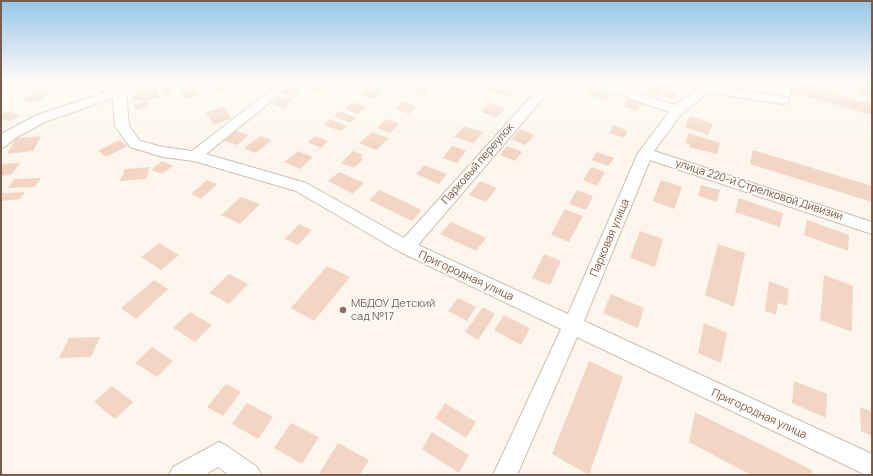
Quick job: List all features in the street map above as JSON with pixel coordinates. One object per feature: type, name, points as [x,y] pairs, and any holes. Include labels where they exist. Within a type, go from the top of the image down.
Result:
[{"type":"street","points":[[1,143],[10,135],[40,118],[80,104]]},
{"type":"street","name":"Пригородная улица","points":[[120,104],[122,126],[135,144],[163,152],[195,156],[301,187],[406,247],[872,466]]},
{"type":"street","points":[[195,156],[261,104]]},
{"type":"street","name":"Парковый переулок","points":[[406,247],[531,104]]},
{"type":"street","points":[[660,104],[677,110]]},
{"type":"street","name":"Парковая улица","points":[[505,475],[572,326],[646,153],[677,110],[685,104]]},
{"type":"street","name":"улица 220-й Стрелковой Дивизии","points":[[646,153],[872,228]]},
{"type":"street","points":[[181,475],[219,454],[249,475]]},
{"type":"building","points":[[149,104],[150,106],[135,110],[134,105]]},
{"type":"building","points":[[273,104],[288,104],[284,108]]},
{"type":"building","points":[[350,104],[359,104],[366,107],[358,114],[345,109]]},
{"type":"building","points":[[401,104],[412,104],[417,106],[409,114],[396,109]]},
{"type":"building","points":[[488,104],[505,109],[497,117],[481,112]]},
{"type":"building","points":[[625,104],[641,104],[637,111],[623,107]]},
{"type":"building","points":[[834,104],[872,104],[872,115]]},
{"type":"building","points":[[224,107],[231,119],[213,125],[206,112]]},
{"type":"building","points":[[340,111],[356,118],[350,123],[334,116]]},
{"type":"building","points":[[5,112],[20,115],[11,121],[1,119],[1,115]]},
{"type":"building","points":[[690,116],[713,124],[708,135],[685,127]]},
{"type":"building","points":[[330,119],[347,126],[341,131],[323,125]]},
{"type":"building","points":[[386,119],[399,124],[390,133],[377,128]]},
{"type":"building","points":[[614,125],[628,131],[624,138],[609,133]]},
{"type":"building","points":[[464,126],[483,132],[474,143],[454,137]]},
{"type":"building","points":[[520,129],[535,135],[525,145],[511,139]]},
{"type":"building","points":[[236,131],[249,135],[237,145],[224,141]]},
{"type":"building","points":[[372,132],[389,138],[376,150],[359,143]]},
{"type":"building","points":[[689,133],[720,143],[717,154],[689,147],[690,144],[685,143]]},
{"type":"building","points":[[41,136],[33,151],[7,154],[16,138]]},
{"type":"building","points":[[260,136],[272,140],[256,153],[244,148]]},
{"type":"building","points":[[315,136],[328,141],[321,148],[308,142]]},
{"type":"building","points":[[119,140],[127,146],[106,157],[98,151]]},
{"type":"building","points":[[452,146],[466,151],[457,163],[443,158]]},
{"type":"building","points":[[507,146],[522,152],[515,161],[500,155]]},
{"type":"building","points":[[753,150],[872,186],[872,202],[750,164]]},
{"type":"building","points":[[298,151],[313,157],[300,169],[284,162]]},
{"type":"building","points":[[353,151],[363,155],[360,158],[363,159],[354,168],[341,163]]},
{"type":"building","points":[[597,152],[614,158],[608,166],[592,160]]},
{"type":"building","points":[[162,161],[173,166],[162,174],[151,170]]},
{"type":"building","points":[[20,163],[11,175],[1,176],[1,164]]},
{"type":"building","points":[[424,165],[447,174],[439,184],[416,174]]},
{"type":"building","points":[[150,167],[146,179],[120,181],[125,169]]},
{"type":"building","points":[[591,167],[605,172],[597,186],[583,180]]},
{"type":"building","points":[[339,172],[364,183],[353,194],[328,181]]},
{"type":"building","points":[[41,178],[35,187],[8,188],[14,179]]},
{"type":"building","points":[[207,180],[217,184],[201,199],[191,194]]},
{"type":"building","points":[[661,180],[682,187],[674,209],[653,201]]},
{"type":"building","points":[[480,181],[497,188],[486,202],[469,195]]},
{"type":"building","points":[[701,185],[720,190],[717,202],[698,196]]},
{"type":"building","points":[[379,190],[422,210],[412,221],[369,200]]},
{"type":"building","points":[[577,190],[593,196],[586,210],[569,204]]},
{"type":"building","points":[[25,192],[20,199],[1,201],[1,193]]},
{"type":"building","points":[[241,197],[260,204],[240,224],[221,215]]},
{"type":"building","points":[[739,198],[783,213],[780,227],[735,212]]},
{"type":"building","points":[[565,209],[583,216],[569,242],[551,235]]},
{"type":"building","points":[[807,220],[849,235],[848,251],[804,235]]},
{"type":"building","points":[[451,222],[486,238],[476,251],[440,234]]},
{"type":"building","points":[[299,224],[312,230],[298,245],[285,239]]},
{"type":"building","points":[[640,231],[663,239],[655,267],[630,258]]},
{"type":"building","points":[[159,243],[179,255],[161,270],[141,257]]},
{"type":"building","points":[[718,244],[745,253],[734,307],[705,295]]},
{"type":"building","points":[[544,254],[561,261],[550,285],[532,278]]},
{"type":"building","points":[[327,266],[350,277],[314,321],[291,308]]},
{"type":"building","points":[[229,274],[248,284],[229,304],[209,293]]},
{"type":"building","points":[[824,275],[853,286],[852,332],[820,320]]},
{"type":"building","points":[[154,280],[168,289],[136,319],[121,308]]},
{"type":"building","points":[[769,281],[789,289],[787,306],[778,303],[776,315],[765,311]]},
{"type":"building","points":[[611,294],[644,308],[638,328],[603,313]]},
{"type":"building","points":[[458,298],[476,307],[467,321],[448,311]]},
{"type":"building","points":[[483,307],[495,314],[478,340],[465,332]]},
{"type":"building","points":[[190,312],[212,325],[195,342],[173,328]]},
{"type":"building","points":[[504,315],[530,328],[521,345],[494,330]]},
{"type":"building","points":[[704,323],[727,333],[721,363],[698,353]]},
{"type":"building","points":[[100,337],[91,357],[59,358],[69,338]]},
{"type":"building","points":[[152,347],[173,361],[157,377],[135,363]]},
{"type":"building","points":[[589,361],[623,377],[589,475],[552,454]]},
{"type":"building","points":[[794,381],[827,394],[826,418],[792,403]]},
{"type":"building","points":[[226,384],[241,392],[223,416],[207,407]]},
{"type":"building","points":[[112,386],[133,402],[115,419],[94,402]]},
{"type":"building","points":[[247,403],[273,417],[258,439],[232,424]]},
{"type":"building","points":[[445,403],[476,422],[466,438],[435,418]]},
{"type":"building","points":[[860,407],[872,412],[872,436],[861,431]]},
{"type":"building","points":[[695,412],[812,470],[812,475],[751,475],[689,442]]},
{"type":"building","points":[[291,423],[319,437],[302,464],[274,448]]},
{"type":"building","points":[[432,432],[469,455],[459,473],[422,449]]},
{"type":"building","points":[[338,443],[369,460],[360,475],[319,474]]},
{"type":"place","name":"МБДОУ Детский сад №17","points":[[343,310]]}]
